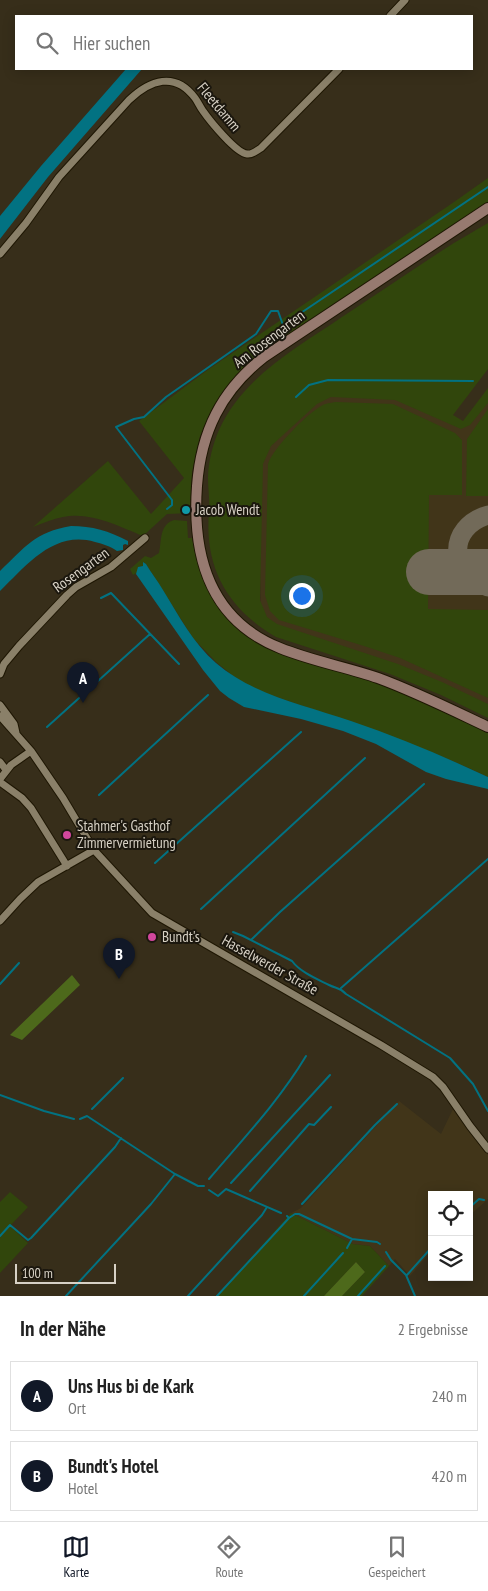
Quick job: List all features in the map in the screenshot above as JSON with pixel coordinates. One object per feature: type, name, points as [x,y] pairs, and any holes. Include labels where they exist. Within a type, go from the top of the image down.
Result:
[{"type":"main road","name":"Am Rosengarten","points":[[488,208],[264,357],[243,375],[228,393],[217,411],[204,444],[198,472],[197,523],[199,551],[207,576],[215,591],[231,613],[258,637],[283,649],[350,669],[400,687],[488,727]]},
{"type":"street","points":[[391,15],[405,0]]},
{"type":"street","name":"Fleetdamm","points":[[0,254],[26,223],[59,177],[141,88],[156,81],[172,81],[184,87],[194,97],[215,126],[239,151],[245,154],[252,154],[338,70]]},
{"type":"street","name":"Rosengarten","points":[[0,674],[4,664],[18,646],[67,595],[76,587],[111,567],[145,538]]},
{"type":"street","points":[[0,705],[14,724],[16,733]]},
{"type":"street","name":"Hasselwerder Straße","points":[[0,716],[31,751],[63,798],[94,850],[152,913],[433,1077],[443,1087],[488,1149]]},
{"type":"street","points":[[31,751],[6,770],[0,781],[22,798],[30,808],[67,866]]},
{"type":"street","points":[[0,762],[6,770]]},
{"type":"street","points":[[0,920],[38,882],[94,850]]},
{"type":"shaded area","points":[[394,394],[462,426],[488,395],[488,709],[261,620],[259,458],[319,396]]},
{"type":"shaded area","points":[[399,1101],[441,1134],[453,1109],[488,1155],[488,1199],[473,1212],[473,1191],[428,1191],[428,1255],[410,1276],[395,1259],[389,1266],[370,1246],[353,1244],[291,1213],[301,1208]]},
{"type":"green space","points":[[488,178],[488,202],[482,207],[262,354],[213,410],[200,436],[192,472],[190,513],[167,514],[143,536],[104,520],[83,516],[63,517],[33,527],[108,461],[151,514],[184,478],[139,421],[209,369]]},
{"type":"green space","points":[[488,223],[488,369],[453,415],[463,421],[488,388],[488,403],[470,425],[461,429],[395,400],[331,397],[317,404],[271,446],[263,464],[260,600],[267,617],[277,624],[398,664],[442,682],[488,704],[488,718],[441,695],[390,674],[276,637],[245,614],[232,600],[215,569],[208,532],[208,478],[211,453],[219,430],[229,411],[256,379],[306,341],[449,246]]},
{"type":"green space","points":[[336,402],[393,404],[455,433],[462,440],[462,495],[429,495],[428,609],[488,610],[488,698],[400,658],[279,620],[270,611],[265,595],[268,464],[276,449],[307,417],[323,405]]},
{"type":"green space","points":[[488,409],[488,496],[466,496],[467,439]]},
{"type":"green space","points":[[174,520],[187,521],[188,538],[192,538],[196,559],[212,596],[223,612],[252,639],[270,649],[299,660],[354,675],[395,690],[488,733],[488,777],[405,742],[265,693],[247,685],[216,662],[193,638],[146,564],[143,562],[144,566],[139,567],[138,572],[133,575],[130,569],[145,556],[151,558],[159,553],[163,529],[169,522]]},
{"type":"green space","points":[[72,975],[80,985],[22,1040],[10,1035]]},
{"type":"green space","points":[[10,1192],[28,1207],[10,1226],[28,1243],[0,1273],[0,1202]]},
{"type":"green space","points":[[291,1213],[353,1244],[370,1246],[389,1266],[362,1296],[342,1296],[365,1272],[356,1262],[324,1296],[216,1296]]},
{"type":"green space","points":[[356,1262],[365,1272],[342,1296],[324,1296]]},
{"type":"water","points":[[125,70],[141,70],[48,177],[0,239],[0,216]]},
{"type":"water","points":[[71,526],[93,528],[114,534],[128,541],[128,545],[123,545],[123,550],[117,551],[104,544],[80,540],[54,545],[31,561],[0,591],[0,571],[24,548],[48,532]]},
{"type":"water","points":[[143,562],[200,647],[216,663],[231,674],[264,692],[369,727],[488,777],[488,789],[426,772],[376,744],[343,731],[301,719],[244,707],[229,698],[220,691],[203,670],[136,574],[138,567],[143,566]]},
{"type":"waterway","points":[[167,509],[172,505],[172,500],[116,427],[144,417],[166,397],[256,334],[271,311],[278,311],[283,325],[488,187]]},
{"type":"waterway","points":[[296,397],[309,385],[328,380],[473,381]]},
{"type":"waterway","points":[[101,598],[111,593],[179,664]]},
{"type":"waterway","points":[[47,727],[150,634]]},
{"type":"waterway","points":[[99,795],[208,695]]},
{"type":"waterway","points":[[155,863],[301,732]]},
{"type":"waterway","points":[[201,909],[365,758]]},
{"type":"waterway","points":[[251,940],[424,784]]},
{"type":"waterway","points":[[341,988],[488,859]]},
{"type":"waterway","points":[[233,932],[292,961],[314,978],[342,990],[450,1058],[473,1084],[488,1111]]},
{"type":"waterway","points":[[0,984],[19,963]]},
{"type":"waterway","points":[[209,1179],[272,1104],[306,1056]]},
{"type":"waterway","points":[[231,1183],[330,1075]]},
{"type":"waterway","points":[[92,1109],[123,1078]]},
{"type":"waterway","points":[[0,1095],[44,1111],[74,1119]]},
{"type":"waterway","points":[[302,1204],[397,1104]]},
{"type":"waterway","points":[[250,1191],[309,1124],[314,1125],[331,1107]]},
{"type":"waterway","points":[[80,1119],[87,1116],[175,1174],[198,1186],[204,1186]]},
{"type":"waterway","points":[[0,1236],[10,1225],[28,1240],[31,1238],[115,1147],[121,1138]]},
{"type":"waterway","points":[[66,1296],[151,1204],[175,1174]]},
{"type":"waterway","points":[[209,1190],[218,1196],[226,1189],[281,1213]]},
{"type":"waterway","points":[[473,1204],[479,1199],[484,1200]]},
{"type":"waterway","points":[[188,1296],[262,1215],[267,1207]]},
{"type":"waterway","points":[[287,1216],[289,1218],[299,1214],[352,1239],[380,1244]]},
{"type":"waterway","points":[[217,1296],[289,1218]]},
{"type":"waterway","points":[[347,1248],[352,1239]]},
{"type":"waterway","points":[[407,1275],[428,1251]]},
{"type":"waterway","points":[[386,1252],[406,1275],[415,1296]]},
{"type":"waterway","points":[[304,1296],[343,1253]]},
{"type":"waterway","points":[[358,1296],[385,1266]]},
{"type":"taxiway","points":[[488,515],[475,521],[465,529],[459,540],[458,551],[460,562],[465,572],[475,581],[488,587]]},
{"type":"runway","points":[[429,572],[488,572]]},
{"type":"place","name":"Jacob Wendt","points":[[186,510]]},
{"type":"place","name":"Uns Hus bi de Kark","points":[[83,703]]},
{"type":"place","name":"Stahmer's Gasthof Zimmervermietung","points":[[67,835]]},
{"type":"place","name":"Bundt's","points":[[152,937]]},
{"type":"place","name":"Bundt's Hotel","points":[[119,979]]}]
